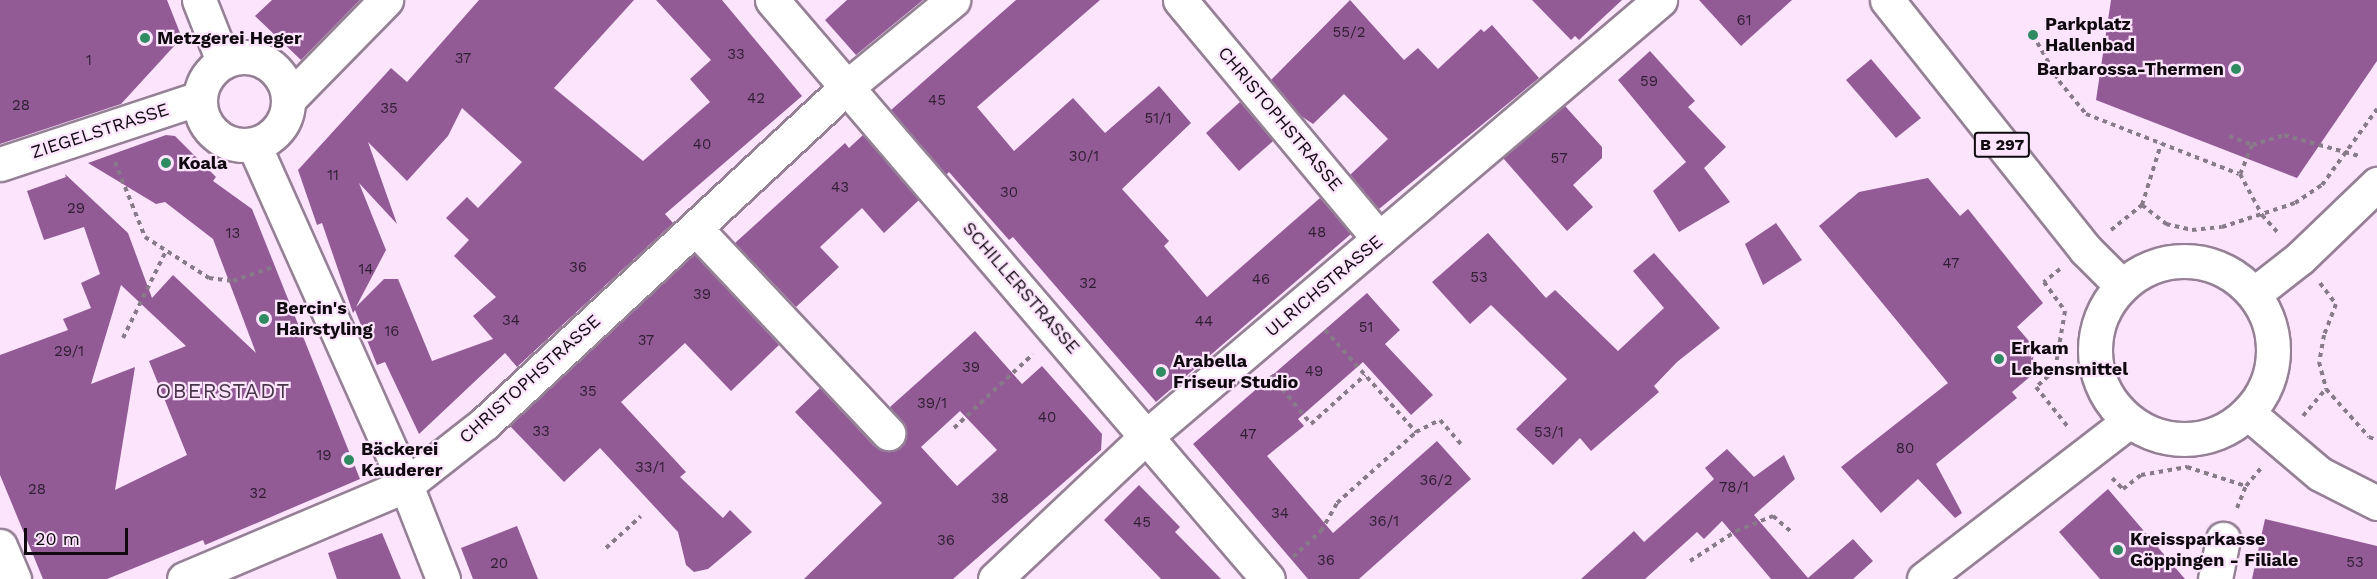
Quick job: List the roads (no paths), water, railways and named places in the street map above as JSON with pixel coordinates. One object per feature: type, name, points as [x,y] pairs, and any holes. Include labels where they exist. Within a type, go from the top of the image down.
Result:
[{"type":"street","points":[[199,0],[223,61]]},
{"type":"street","points":[[289,99],[282,77],[266,61],[244,56],[223,61],[205,80],[200,98],[203,118],[217,136],[237,145],[254,145],[270,137],[284,120],[289,99],[386,0]]},
{"type":"street","name":"SCHILLERSTRASSE","points":[[772,0],[1148,435],[1277,571]]},
{"type":"street","name":"CHRISTOPHSTRASSE","points":[[184,579],[406,485],[485,423],[848,87],[953,0]]},
{"type":"street","name":"CHRISTOPHSTRASSE","points":[[1180,0],[1379,239]]},
{"type":"street","name":"ULRICHSTRASSE","points":[[995,579],[1148,435],[1660,0]]},
{"type":"street","name":"B 297","points":[[1887,0],[2085,249],[2122,286]]},
{"type":"street","name":"ZIEGELSTRASSE","points":[[0,164],[200,98]]},
{"type":"street","points":[[254,145],[406,485],[443,579]]},
{"type":"street","points":[[2254,294],[2300,258],[2377,184]]},
{"type":"street","points":[[695,228],[888,433]]},
{"type":"street","points":[[2174,261],[2194,262],[2231,274],[2254,294],[2267,316],[2273,341],[2272,368],[2263,392],[2248,413],[2227,429],[2202,438],[2177,440],[2151,434],[2128,421],[2108,398],[2097,370],[2095,340],[2103,310],[2122,286],[2146,269],[2174,261]]},
{"type":"street","points":[[2248,413],[2320,474],[2377,503]]},
{"type":"street","points":[[1924,579],[2090,453],[2128,421]]},
{"type":"street","points":[[2215,579],[2223,539]]},
{"type":"street","points":[[0,546],[14,579]]},
{"type":"place","name":"Parkplatz Hallenbad","points":[[2033,35]]},
{"type":"place","name":"Metzgerei Heger","points":[[145,38]]},
{"type":"place","name":"Barbarossa-Thermen","points":[[2236,69]]},
{"type":"place","name":"Koala","points":[[166,163]]},
{"type":"place","name":"Bercin's Hairstyling","points":[[264,319]]},
{"type":"place","name":"Erkam Lebensmittel","points":[[1999,359]]},
{"type":"place","name":"Arabella Friseur Studio","points":[[1161,372]]},
{"type":"place","name":"Bäckerei Kauderer","points":[[349,460]]},
{"type":"place","name":"Kreissparkasse Göppingen - Filiale","points":[[2118,550]]},
{"type":"district","name":"OBERSTADT","points":[[223,391]]}]
